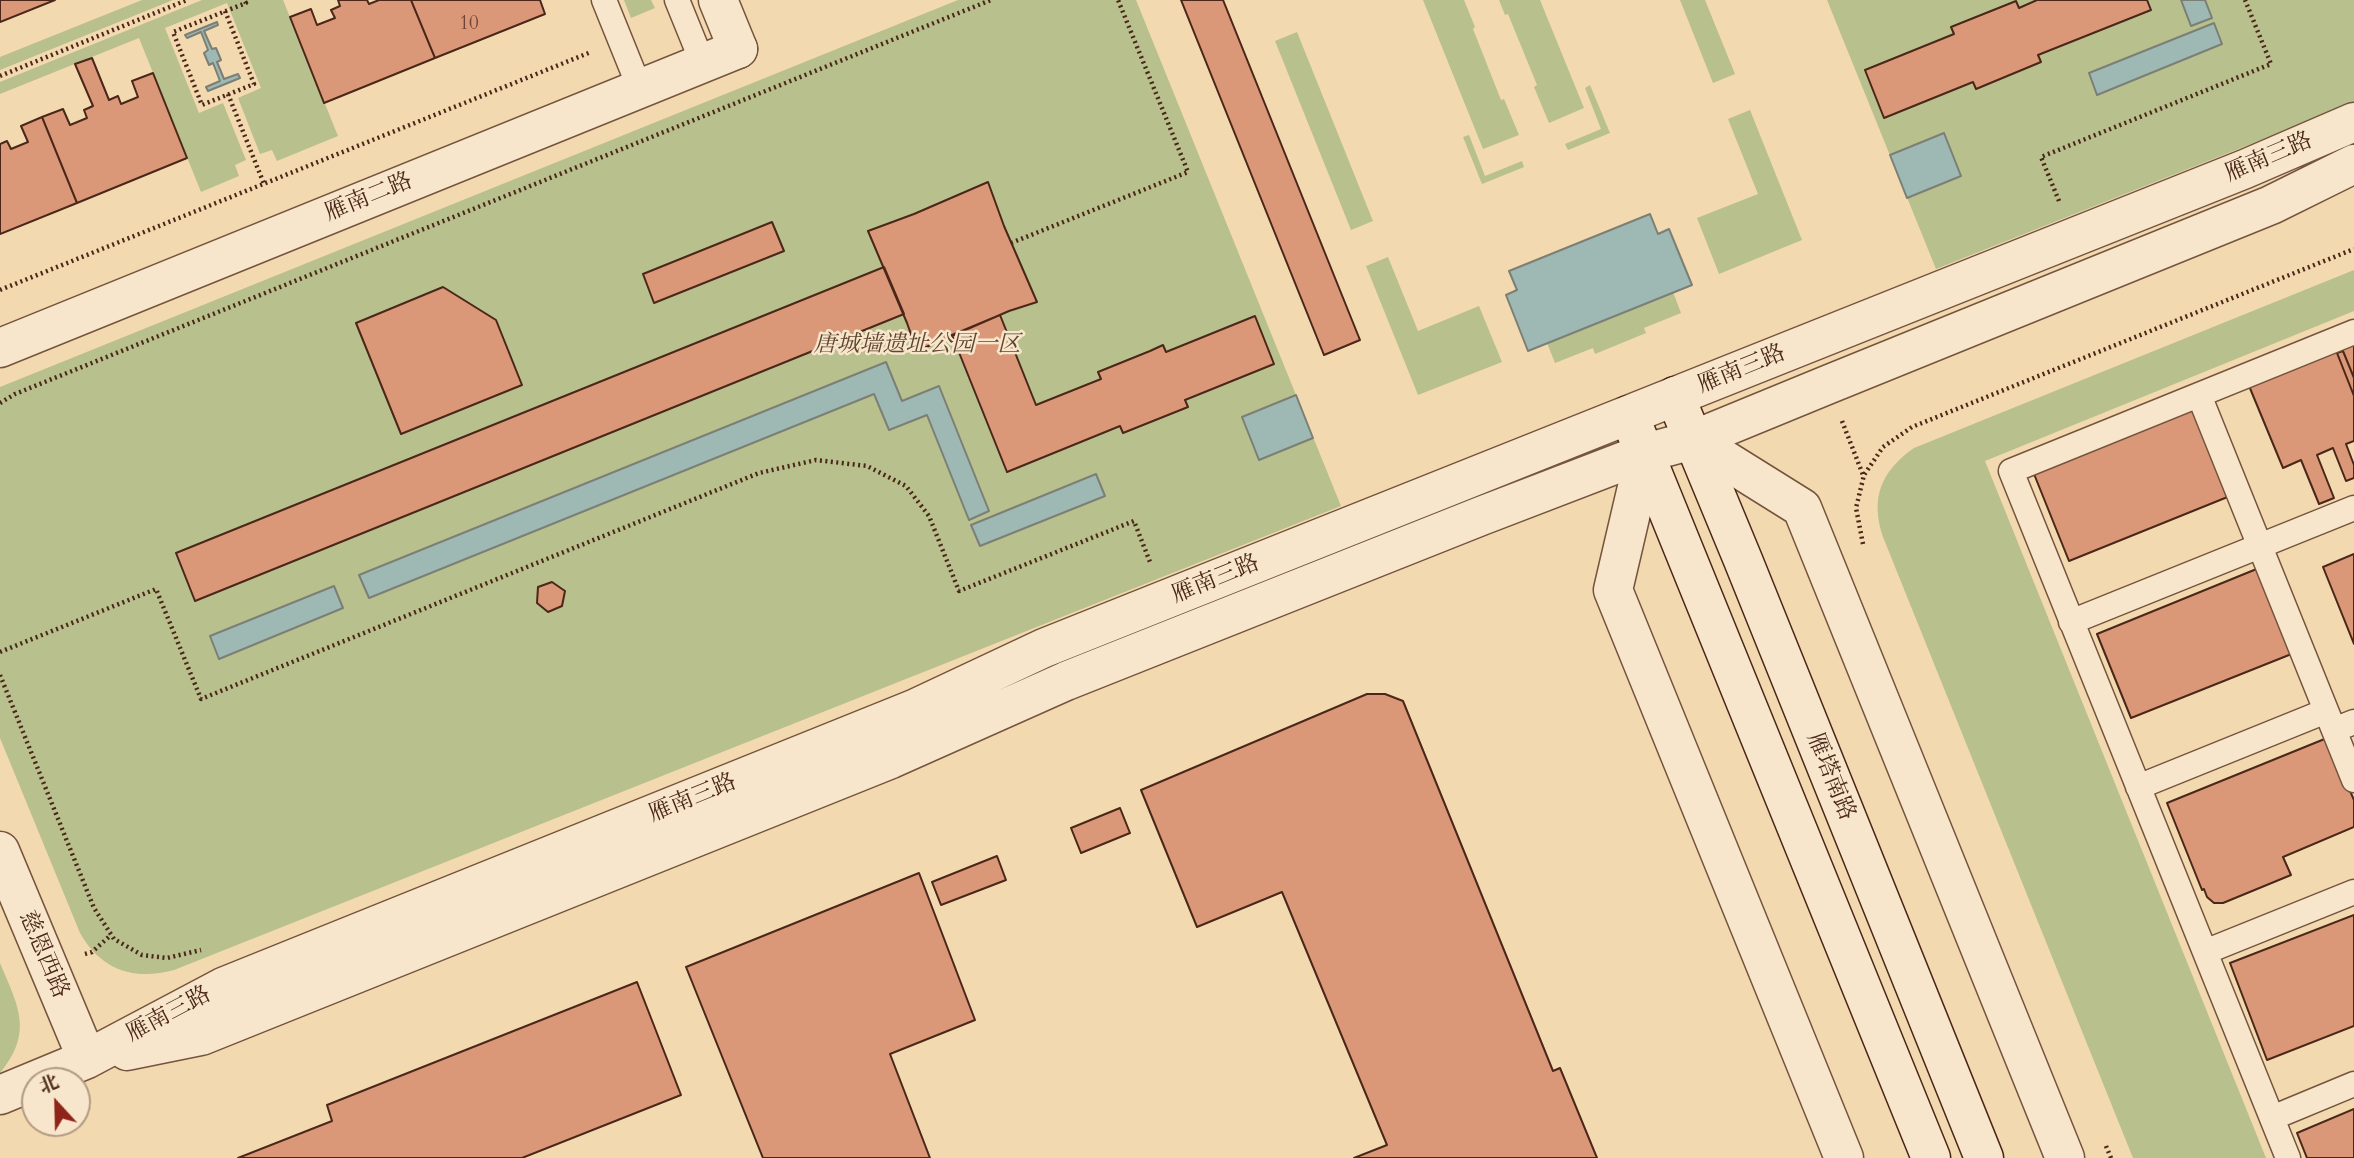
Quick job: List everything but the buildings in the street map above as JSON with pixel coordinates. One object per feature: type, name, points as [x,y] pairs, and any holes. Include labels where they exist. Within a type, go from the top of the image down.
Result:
[{"type":"street","name":"雁南二路","points":[[0,348],[738,49],[718,0]]},
{"type":"street","name":"雁南三路","points":[[0,1095],[87,1059],[223,987],[914,709],[1044,648],[2245,169],[2354,121]]},
{"type":"street","name":"雁南三路","points":[[87,1059],[201,1036],[891,759],[1066,681],[1468,521],[1645,453],[1693,440],[2271,205],[2354,164]]},
{"type":"street","name":"雁塔南路","points":[[1675,397],[1984,1158]]},
{"type":"street","points":[[1629,415],[1931,1158]]},
{"type":"street","points":[[1693,440],[1802,508],[2065,1158]]},
{"type":"street","points":[[1645,453],[1614,590],[1844,1158]]},
{"type":"street","name":"慈恩西路","points":[[0,851],[87,1059]]},
{"type":"lane","points":[[604,0],[640,89]]},
{"type":"lane","points":[[677,0],[703,64]]},
{"type":"lane","points":[[2288,1158],[2011,471],[2354,332]]},
{"type":"lane","points":[[2199,395],[2259,546],[2338,721],[2354,780]]},
{"type":"lane","points":[[2071,622],[2354,508]]},
{"type":"lane","points":[[2138,787],[2338,721]]},
{"type":"lane","points":[[2205,952],[2354,892]]},
{"type":"lane","points":[[2272,1118],[2354,1084]]},
{"type":"path","points":[[0,76],[187,0]]},
{"type":"path","points":[[225,11],[254,84],[202,105],[173,32],[225,11],[246,3],[244,0]]},
{"type":"path","points":[[0,403],[41,384],[991,0]]},
{"type":"path","points":[[1011,243],[1188,172],[1118,0]]},
{"type":"path","points":[[2061,206],[2041,157],[2271,64],[2245,0]]},
{"type":"path","points":[[0,290],[621,41]]},
{"type":"path","points":[[228,94],[264,184]]},
{"type":"path","points":[[1868,556],[1856,514],[1864,475],[1883,447],[1912,427],[2354,249]]},
{"type":"path","points":[[0,652],[156,589],[201,699],[760,473],[816,460],[867,466],[906,486],[929,516],[959,591],[1134,521],[1152,567]]},
{"type":"path","points":[[0,675],[94,908],[111,935],[142,955],[177,957],[204,950]]},
{"type":"path","points":[[2106,1145],[2111,1158]]},
{"type":"green space","points":[[142,0],[173,0],[0,70],[0,57]]},
{"type":"green space","points":[[202,0],[283,0],[338,136],[277,161],[272,150],[260,154],[238,98],[261,88],[227,3],[165,28],[199,113],[223,103],[246,160],[235,165],[239,176],[201,192],[139,38],[0,94],[0,82]]},
{"type":"green space","points":[[624,0],[651,0],[655,8],[631,18]]},
{"type":"green space","name":"唐城墙遗址公园一区","points":[[958,0],[1136,0],[1341,506],[174,970],[132,973],[108,964],[98,956],[80,933],[0,738],[0,387]]},
{"type":"green space","points":[[1423,0],[1464,0],[1501,100],[1504,99],[1519,135],[1483,149]]},
{"type":"green space","points":[[1499,0],[1540,0],[1584,108],[1549,123],[1534,87],[1537,85],[1508,14],[1505,15]]},
{"type":"green space","points":[[1680,0],[1705,0],[1735,74],[1713,83]]},
{"type":"green space","points":[[1827,0],[2354,0],[2354,103],[1936,269]]},
{"type":"green space","points":[[1297,32],[1373,221],[1351,230],[1275,41]]},
{"type":"green space","points":[[1590,85],[1610,133],[1568,150],[1565,144],[1601,129],[1585,88]]},
{"type":"green space","points":[[1750,110],[1802,240],[1719,274],[1697,218],[1758,194],[1728,119]]},
{"type":"green space","points":[[1469,135],[1485,176],[1522,161],[1524,167],[1482,184],[1463,137]]},
{"type":"green space","points":[[1388,257],[1418,331],[1479,306],[1502,362],[1418,395],[1366,266]]},
{"type":"green space","points":[[2354,270],[2354,311],[1985,461],[2266,1158],[2133,1158],[1883,537],[1879,523],[1878,498],[1881,486],[1893,466],[1914,448]]},
{"type":"green space","points":[[1673,292],[1681,313],[1644,328],[1646,333],[1595,354],[1593,348],[1555,363],[1547,343]]},
{"type":"green space","points":[[0,963],[17,1006],[20,1032],[17,1045],[0,1073]]},
{"type":"water","points":[[2181,0],[2205,0],[2212,18],[2191,26]]},
{"type":"water","points":[[217,22],[218,25],[204,31],[212,49],[216,48],[221,60],[217,62],[224,79],[238,74],[240,78],[208,91],[206,87],[220,81],[213,63],[209,65],[204,53],[208,50],[201,32],[187,38],[185,35]]},
{"type":"water","points":[[2214,23],[2222,44],[2097,95],[2089,73]]},
{"type":"water","points":[[1944,133],[1961,176],[1907,198],[1890,155]]},
{"type":"water","points":[[1650,214],[1658,234],[1669,229],[1692,285],[1528,351],[1506,295],[1517,290],[1509,271]]},
{"type":"water","points":[[886,362],[902,401],[939,386],[989,511],[969,520],[927,415],[889,430],[874,394],[369,598],[359,575]]},
{"type":"water","points":[[1296,395],[1313,438],[1259,460],[1242,417]]},
{"type":"water","points":[[1096,474],[1105,496],[980,546],[971,525]]},
{"type":"water","points":[[334,586],[343,608],[219,659],[210,636]]}]
